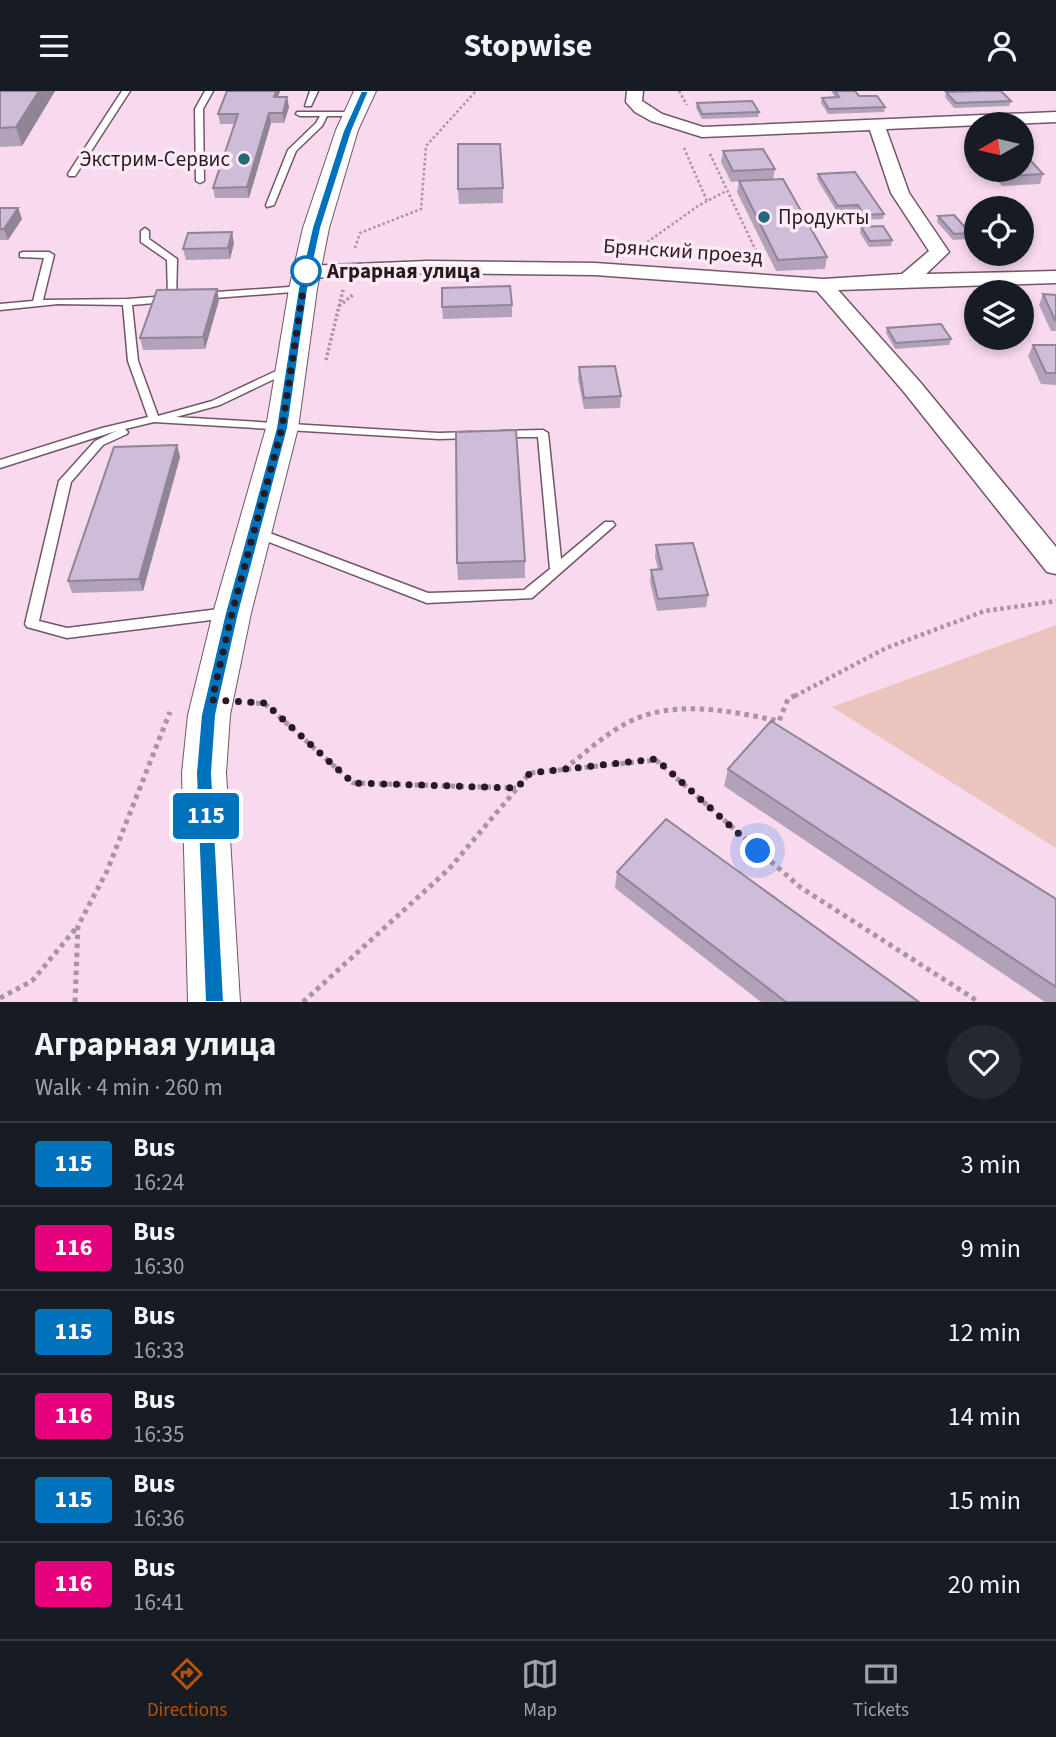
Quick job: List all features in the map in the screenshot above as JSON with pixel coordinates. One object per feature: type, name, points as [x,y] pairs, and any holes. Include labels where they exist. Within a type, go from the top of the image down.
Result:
[{"type":"street","points":[[635,91],[635,102],[639,107],[702,132],[1056,117]]},
{"type":"street","points":[[214,1002],[204,773],[212,700],[232,613],[282,428],[305,280],[348,106]]},
{"type":"street","points":[[876,124],[900,193],[939,252],[907,280]]},
{"type":"street","name":"Брянский проезд","points":[[305,280],[428,267],[610,269],[823,285],[907,280],[1056,278]]},
{"type":"street","points":[[823,285],[912,387],[1056,565]]},
{"type":"lane","points":[[72,174],[126,91]]},
{"type":"lane","points":[[200,181],[199,109],[209,91]]},
{"type":"lane","points":[[308,104],[314,91]]},
{"type":"lane","points":[[300,114],[348,106]]},
{"type":"lane","points":[[270,205],[292,150],[319,124],[348,106]]},
{"type":"lane","points":[[145,231],[144,240],[172,260],[173,299]]},
{"type":"lane","points":[[23,255],[49,255],[37,303]]},
{"type":"lane","points":[[0,307],[37,303],[173,299],[305,280]]},
{"type":"lane","points":[[127,302],[133,361],[154,419]]},
{"type":"lane","points":[[0,464],[106,430],[216,403],[293,366]]},
{"type":"lane","points":[[232,613],[209,613],[67,633],[32,624],[65,481],[99,443],[154,419],[439,436],[543,433],[556,569]]},
{"type":"lane","points":[[255,532],[427,598],[527,594],[609,525]]},
{"type":"path","points":[[679,91],[702,132],[726,191],[769,279]]},
{"type":"path","points":[[678,124],[686,156],[707,201]]},
{"type":"path","points":[[610,269],[707,201],[726,191]]},
{"type":"path","points":[[564,769],[634,720],[667,710],[707,710],[779,721],[788,699],[886,647],[985,611],[1056,601]]},
{"type":"path","points":[[212,700],[265,703],[353,783],[517,788]]},
{"type":"path","points":[[0,998],[32,981],[78,926],[107,871],[173,703]]},
{"type":"path","points":[[303,1002],[449,869],[530,773],[656,759],[800,887],[979,1002]]},
{"type":"path","points":[[75,1002],[78,926]]},
{"type":"shaded area","points":[[1056,625],[1056,848],[832,707]]},
{"type":"building","points":[[0,91],[39,91],[16,127],[0,128]]},
{"type":"building","points":[[227,91],[276,91],[274,97],[287,97],[283,113],[269,113],[247,187],[213,188],[238,114],[218,114]]},
{"type":"building","points":[[835,91],[855,91],[859,96],[877,96],[885,107],[829,109],[822,98],[839,97]]},
{"type":"building","points":[[1001,91],[1011,101],[956,103],[946,92]]},
{"type":"building","points":[[752,101],[759,112],[702,114],[697,103]]},
{"type":"building","points":[[458,144],[500,144],[503,188],[458,189]]},
{"type":"building","points":[[763,149],[775,169],[733,171],[723,151]]},
{"type":"building","points":[[1034,164],[1043,174],[1034,174]]},
{"type":"building","points":[[855,172],[884,214],[864,215],[858,205],[838,206],[818,174]]},
{"type":"building","points":[[783,179],[827,257],[778,260],[739,181]]},
{"type":"building","points":[[0,208],[18,208],[4,229],[0,229]]},
{"type":"building","points":[[954,215],[964,226],[964,233],[954,234],[938,216]]},
{"type":"building","points":[[883,226],[892,240],[870,241],[861,227]]},
{"type":"building","points":[[232,232],[228,248],[183,249],[188,233]]},
{"type":"building","points":[[510,286],[512,305],[442,307],[442,288]]},
{"type":"building","points":[[217,289],[203,337],[140,338],[157,290]]},
{"type":"building","points":[[1043,294],[1056,295],[1056,320],[1055,320]]},
{"type":"building","points":[[941,324],[951,339],[896,343],[887,328]]},
{"type":"building","points":[[1034,345],[1056,345],[1056,373],[1046,373]]},
{"type":"building","points":[[615,366],[621,396],[584,398],[579,367]]},
{"type":"building","points":[[516,430],[525,561],[457,563],[456,432]]},
{"type":"building","points":[[177,445],[139,579],[68,581],[114,447]]},
{"type":"building","points":[[693,543],[708,595],[658,599],[651,570],[662,569],[656,545]]},
{"type":"building","points":[[771,721],[1056,899],[1056,987],[728,769]]},
{"type":"building","points":[[666,819],[919,1002],[786,1002],[617,872]]},
{"type":"bus line","name":"115","points":[[214,1002],[209,939],[204,773],[209,715],[232,613],[282,428],[303,289],[316,228],[347,131],[365,91]]},
{"type":"place","name":"Экстрим-Сервис","points":[[244,159]]},
{"type":"place","name":"Продукты","points":[[764,217]]},
{"type":"place","name":"Аграрная улица","points":[[306,271]]},
{"type":"route","points":[[306,271],[282,428],[232,613],[212,700],[265,703],[353,783],[517,788],[530,773],[656,759],[758,851]]}]
